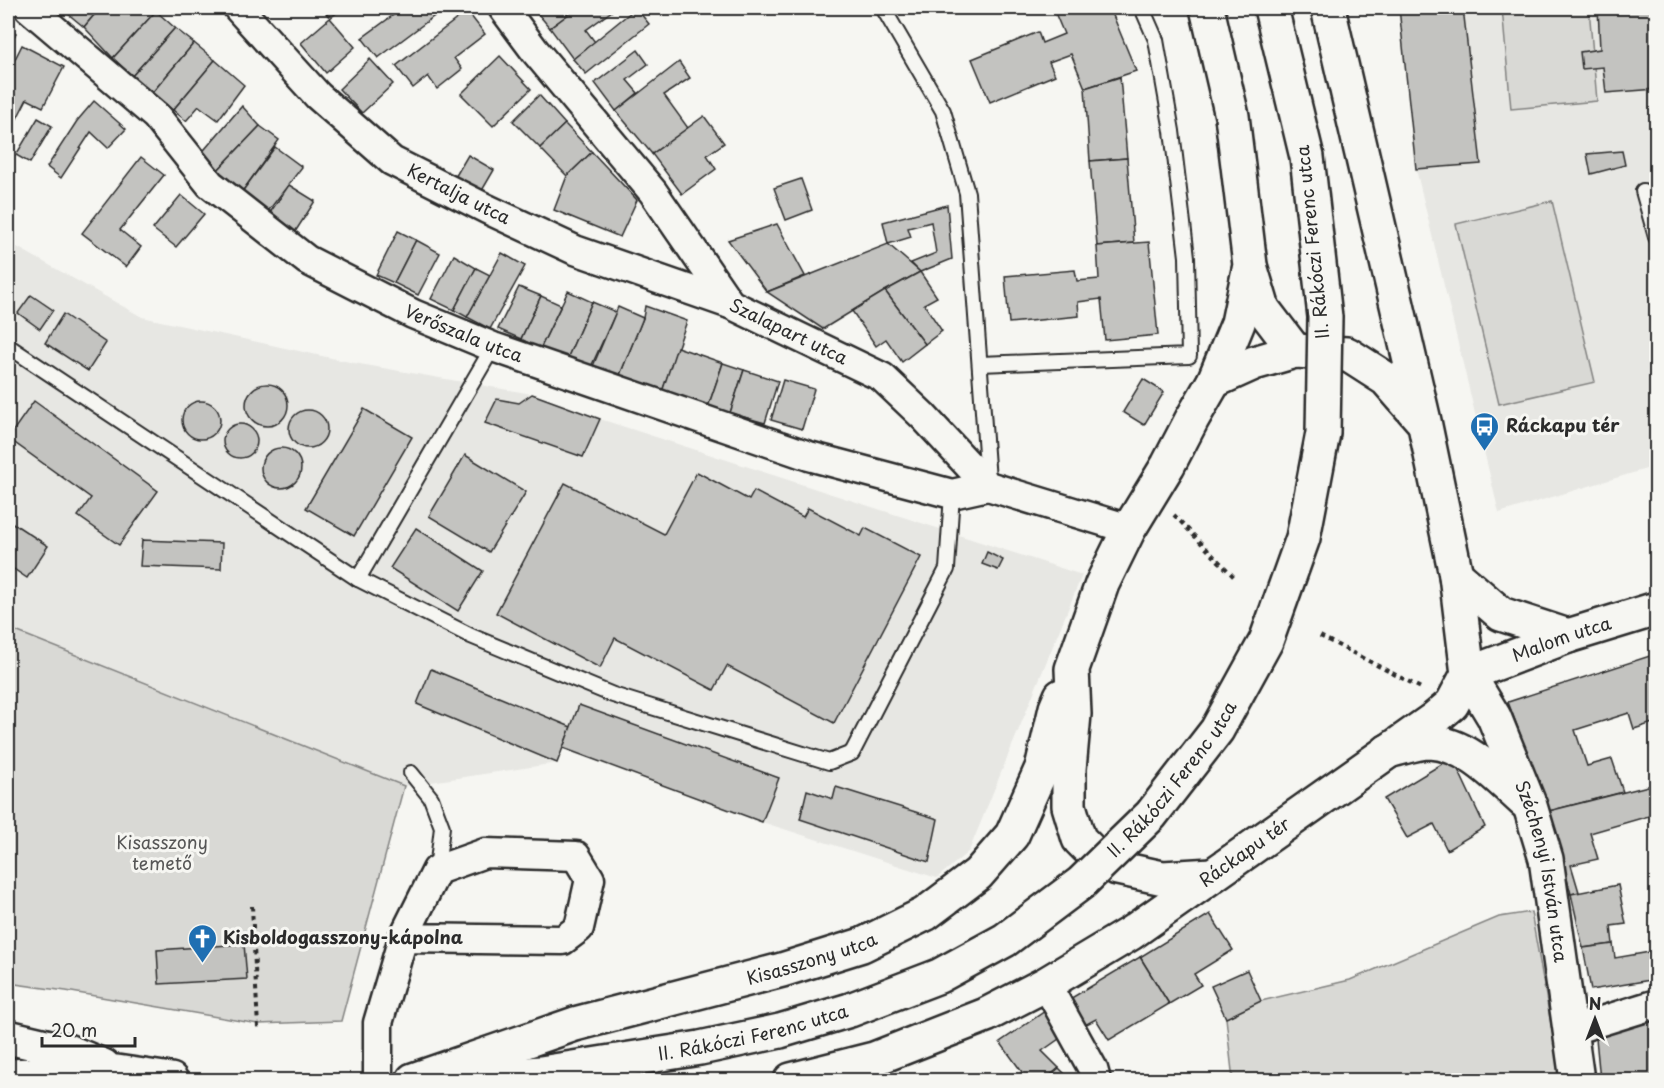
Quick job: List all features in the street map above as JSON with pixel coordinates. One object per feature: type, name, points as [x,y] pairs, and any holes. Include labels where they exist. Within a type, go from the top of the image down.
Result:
[{"type":"main road","points":[[1207,8],[1232,116],[1250,265],[1263,309],[1295,351]]},
{"type":"main road","name":"II. Rákóczi Ferenc utca","points":[[447,1080],[541,1073],[700,1047],[780,1031],[850,1010],[939,975],[1005,940],[1081,883],[1151,815],[1216,730],[1266,641],[1303,538],[1323,433],[1325,317],[1307,158],[1271,8]]},
{"type":"main road","points":[[1328,8],[1424,421],[1456,575],[1468,674]]},
{"type":"main road","points":[[1214,381],[1238,323],[1250,265]]},
{"type":"main road","points":[[1214,381],[1254,363],[1295,351],[1347,354],[1386,379],[1424,421]]},
{"type":"main road","name":"Ráckapu tér","points":[[1214,381],[1168,465],[1129,529],[1102,584],[1072,669],[1074,714],[1069,769],[1069,806],[1079,839],[1095,854],[1117,868],[1163,878],[1212,875],[1452,704],[1468,674]]},
{"type":"main road","points":[[1456,575],[1501,614],[1568,636]]},
{"type":"main road","name":"Malom utca","points":[[1468,674],[1568,636],[1656,609]]},
{"type":"main road","name":"Kisasszony utca","points":[[412,1080],[575,1024],[782,970],[862,945],[925,914],[978,874],[1012,835],[1042,768],[1056,708],[1072,669]]},
{"type":"main road","name":"Széchenyi István utca","points":[[1468,674],[1494,717],[1530,806],[1546,859],[1569,1031],[1578,1080]]},
{"type":"main road","points":[[1388,751],[1428,742],[1453,746],[1482,764],[1530,806]]},
{"type":"main road","points":[[791,1080],[874,1059],[986,1015],[1046,984],[1131,933],[1212,875]]},
{"type":"main road","points":[[15,1041],[67,1051],[142,1077]]},
{"type":"main road","points":[[8,1076],[142,1077]]},
{"type":"street","name":"Verőszala utca","points":[[29,8],[156,116],[210,184],[307,260],[413,314],[493,347],[809,456],[952,494],[988,486]]},
{"type":"street","name":"Kertalja utca","points":[[238,8],[318,96],[392,161],[487,209],[575,249],[730,304]]},
{"type":"street","name":"Szalapart utca","points":[[503,8],[535,51],[653,192],[730,304],[882,376],[988,486]]},
{"type":"street","points":[[988,486],[1129,529]]},
{"type":"street","points":[[378,1080],[378,1023],[404,938],[437,870],[485,853],[576,856],[590,879],[579,928],[563,940],[404,938]]},
{"type":"street","points":[[1046,984],[1093,1069],[1096,1080]]},
{"type":"street","points":[[1569,1031],[1656,1004]]},
{"type":"lane","points":[[883,8],[943,111],[967,193],[988,486]]},
{"type":"lane","points":[[980,364],[1189,356],[1188,257],[1172,131],[1156,40],[1142,8]]},
{"type":"lane","points":[[1643,191],[1656,237]]},
{"type":"lane","points":[[8,346],[358,579],[471,636],[613,695],[829,762],[852,753],[946,569],[952,494]]},
{"type":"lane","points":[[358,579],[493,347]]},
{"type":"lane","points":[[411,773],[431,798],[442,827],[437,870]]},
{"type":"path","points":[[1150,492],[1236,579]]},
{"type":"path","points":[[1320,636],[1452,704]]},
{"type":"path","points":[[252,906],[258,1028]]},
{"type":"shaded area","points":[[1399,8],[1656,8],[1656,466],[1499,513],[1416,169]]},
{"type":"shaded area","points":[[8,242],[142,317],[354,363],[532,394],[600,419],[1082,575],[969,851],[937,878],[762,822],[563,748],[557,763],[404,786],[8,628]]},
{"type":"green space","points":[[1502,8],[1589,8],[1597,101],[1511,109]]},
{"type":"green space","points":[[1552,201],[1595,382],[1499,404],[1456,224]]},
{"type":"green space","name":"Kisasszony temető","points":[[8,628],[404,786],[341,1021],[258,1024],[8,983]]},
{"type":"green space","points":[[1531,912],[1561,1080],[1233,1080],[1226,1018],[1261,1001],[1350,980],[1499,917]]},
{"type":"building","points":[[71,8],[100,8],[84,27],[67,13]]},
{"type":"building","points":[[100,8],[151,8],[156,11],[113,58],[84,27]]},
{"type":"building","points":[[322,8],[343,8],[330,18]]},
{"type":"building","points":[[403,8],[445,8],[378,58],[362,38]]},
{"type":"building","points":[[533,8],[577,8],[550,28]]},
{"type":"building","points":[[577,8],[616,8],[586,30],[595,42],[573,59],[550,28]]},
{"type":"building","points":[[636,8],[649,24],[586,74],[573,59]]},
{"type":"building","points":[[1053,8],[1110,8],[1136,71],[1085,88],[1071,54],[1049,62],[1055,75],[990,102],[972,59],[1038,32],[1042,43],[1064,34]]},
{"type":"building","points":[[1399,8],[1463,8],[1481,164],[1416,169]]},
{"type":"building","points":[[1598,8],[1656,8],[1656,89],[1606,93],[1603,67],[1582,69],[1580,52],[1600,49]]},
{"type":"building","points":[[156,11],[175,28],[132,76],[113,58]]},
{"type":"building","points":[[467,11],[485,34],[454,58],[462,69],[437,89],[428,76],[413,88],[396,66]]},
{"type":"building","points":[[330,18],[355,47],[326,73],[301,43]]},
{"type":"building","points":[[8,28],[16,33],[8,49]]},
{"type":"building","points":[[175,28],[194,43],[152,93],[132,76]]},
{"type":"building","points":[[194,43],[215,60],[173,110],[152,93]]},
{"type":"building","points":[[22,45],[64,67],[43,107],[27,99],[8,136],[8,73]]},
{"type":"building","points":[[638,50],[648,64],[627,80],[638,93],[616,111],[595,83]]},
{"type":"building","points":[[500,56],[531,89],[493,126],[461,94]]},
{"type":"building","points":[[370,59],[393,84],[362,113],[339,89]]},
{"type":"building","points":[[215,60],[244,85],[218,120],[199,106],[186,121],[173,110]]},
{"type":"building","points":[[679,62],[690,78],[664,95],[688,128],[652,154],[616,111]]},
{"type":"building","points":[[1120,77],[1127,158],[1090,161],[1085,88]]},
{"type":"building","points":[[539,95],[565,124],[540,148],[513,121]]},
{"type":"building","points":[[94,101],[126,129],[108,148],[91,132],[61,178],[47,167],[77,121]]},
{"type":"building","points":[[242,106],[260,126],[216,172],[199,156]]},
{"type":"building","points":[[704,116],[724,143],[707,155],[716,169],[682,194],[652,154]]},
{"type":"building","points":[[38,118],[52,126],[30,163],[16,155]]},
{"type":"building","points":[[565,124],[592,152],[567,176],[540,148]]},
{"type":"building","points":[[260,126],[279,140],[239,196],[216,172]]},
{"type":"building","points":[[275,147],[302,167],[266,214],[239,196]]},
{"type":"building","points":[[1622,151],[1625,165],[1591,174],[1587,154]]},
{"type":"building","points":[[592,152],[637,200],[620,237],[554,210],[567,176]]},
{"type":"building","points":[[468,155],[494,170],[480,194],[454,179]]},
{"type":"building","points":[[141,157],[164,175],[120,230],[141,247],[126,267],[82,233]]},
{"type":"building","points":[[1127,158],[1134,243],[1097,246],[1090,161]]},
{"type":"building","points":[[801,179],[812,210],[786,220],[774,188]]},
{"type":"building","points":[[289,185],[315,201],[295,232],[267,217]]},
{"type":"building","points":[[181,195],[204,214],[176,247],[153,229]]},
{"type":"building","points":[[947,205],[952,259],[920,272],[911,263],[936,253],[931,222],[908,228],[911,237],[888,244],[883,222]]},
{"type":"building","points":[[777,224],[805,276],[767,292],[728,240]]},
{"type":"building","points":[[398,231],[416,240],[394,283],[376,275]]},
{"type":"building","points":[[416,240],[440,253],[418,295],[394,283]]},
{"type":"building","points":[[1149,242],[1158,335],[1105,340],[1101,299],[1078,302],[1079,316],[1009,323],[1005,276],[1075,270],[1077,281],[1099,279],[1097,246]]},
{"type":"building","points":[[888,244],[920,272],[823,329],[767,292]]},
{"type":"building","points":[[502,253],[525,266],[490,329],[467,317]]},
{"type":"building","points":[[454,255],[476,268],[454,310],[431,299]]},
{"type":"building","points":[[476,268],[490,275],[467,317],[454,310]]},
{"type":"building","points":[[920,272],[937,297],[924,304],[942,331],[925,344],[885,291]]},
{"type":"building","points":[[519,287],[541,296],[521,339],[498,329]]},
{"type":"building","points":[[568,291],[592,302],[567,359],[540,349]]},
{"type":"building","points":[[885,291],[925,344],[902,362],[886,339],[876,346],[852,311]]},
{"type":"building","points":[[31,295],[53,310],[40,329],[18,313]]},
{"type":"building","points":[[541,296],[561,305],[540,349],[521,339]]},
{"type":"building","points":[[592,302],[616,312],[590,369],[567,359]]},
{"type":"building","points":[[645,306],[687,321],[662,392],[619,377],[643,318]]},
{"type":"building","points":[[618,307],[643,318],[619,377],[593,366]]},
{"type":"building","points":[[63,314],[106,343],[88,371],[45,343]]},
{"type":"building","points":[[677,347],[723,363],[708,407],[662,392]]},
{"type":"building","points":[[723,363],[744,370],[730,413],[708,407]]},
{"type":"building","points":[[744,370],[778,381],[765,423],[730,413]]},
{"type":"building","points":[[1143,379],[1164,392],[1144,425],[1123,412]]},
{"type":"building","points":[[783,380],[814,389],[802,429],[771,420]]},
{"type":"building","points":[[267,384],[275,385],[282,390],[287,397],[287,413],[282,420],[275,425],[267,426],[259,425],[252,420],[247,413],[246,405],[247,397],[252,390],[259,385]]},
{"type":"building","points":[[532,394],[600,419],[583,457],[485,423],[497,399],[519,403]]},
{"type":"building","points":[[34,401],[158,491],[119,545],[78,516],[91,498],[8,438]]},
{"type":"building","points":[[201,401],[214,407],[220,420],[214,433],[201,439],[188,433],[182,420],[188,407]]},
{"type":"building","points":[[364,409],[412,437],[354,536],[306,508]]},
{"type":"building","points":[[308,410],[321,416],[327,429],[321,442],[308,448],[295,442],[289,429],[295,416]]},
{"type":"building","points":[[240,424],[252,429],[257,441],[252,453],[240,458],[228,453],[223,441],[228,429]]},
{"type":"building","points":[[281,448],[295,454],[301,468],[295,482],[281,488],[267,482],[261,468],[267,454]]},
{"type":"building","points":[[465,455],[526,492],[489,552],[429,516]]},
{"type":"building","points":[[697,472],[749,500],[754,491],[803,517],[808,508],[861,536],[865,528],[921,557],[834,723],[727,666],[714,690],[615,638],[600,668],[496,613],[565,483],[664,534]]},
{"type":"building","points":[[8,520],[48,546],[27,578],[8,565]]},
{"type":"building","points":[[416,528],[483,571],[458,611],[390,568]]},
{"type":"building","points":[[142,540],[222,543],[221,569],[140,566]]},
{"type":"building","points":[[987,552],[1003,560],[998,570],[982,564]]},
{"type":"building","points":[[1656,654],[1656,722],[1634,729],[1629,713],[1575,730],[1587,766],[1612,759],[1623,792],[1549,811],[1508,702]]},
{"type":"building","points":[[431,669],[571,727],[557,763],[417,704]]},
{"type":"building","points":[[579,705],[779,778],[762,822],[563,748]]},
{"type":"building","points":[[1454,761],[1485,827],[1447,850],[1434,824],[1407,838],[1384,799],[1445,762]]},
{"type":"building","points":[[1656,784],[1656,814],[1590,833],[1598,859],[1571,865],[1579,892],[1571,894],[1549,811]]},
{"type":"building","points":[[836,787],[938,819],[929,862],[800,819],[807,790],[833,799]]},
{"type":"building","points":[[1618,885],[1626,924],[1611,926],[1613,944],[1583,948],[1571,894]]},
{"type":"building","points":[[1210,914],[1233,950],[1194,974],[1201,985],[1169,1004],[1140,957]]},
{"type":"building","name":"Kisboldogasszony-kápolna","points":[[244,944],[247,979],[159,984],[157,950]]},
{"type":"building","points":[[1613,944],[1615,958],[1656,951],[1656,979],[1591,990],[1583,948]]},
{"type":"building","points":[[1140,957],[1169,1004],[1109,1040],[1096,1019],[1083,1026],[1068,1000]]},
{"type":"building","points":[[1247,970],[1261,1001],[1226,1018],[1211,986]]},
{"type":"building","points":[[1048,1009],[1066,1034],[1042,1051],[1059,1068],[1045,1080],[1014,1080],[1022,1072],[1000,1042]]},
{"type":"building","points":[[1656,1018],[1656,1080],[1600,1080],[1596,1038]]},
{"type":"building","points":[[1059,1068],[1071,1080],[1045,1080]]},
{"type":"place","name":"Ráckapu tér","points":[[1485,452]]},
{"type":"place","name":"Kisboldogasszony-kápolna","points":[[202,964]]}]
